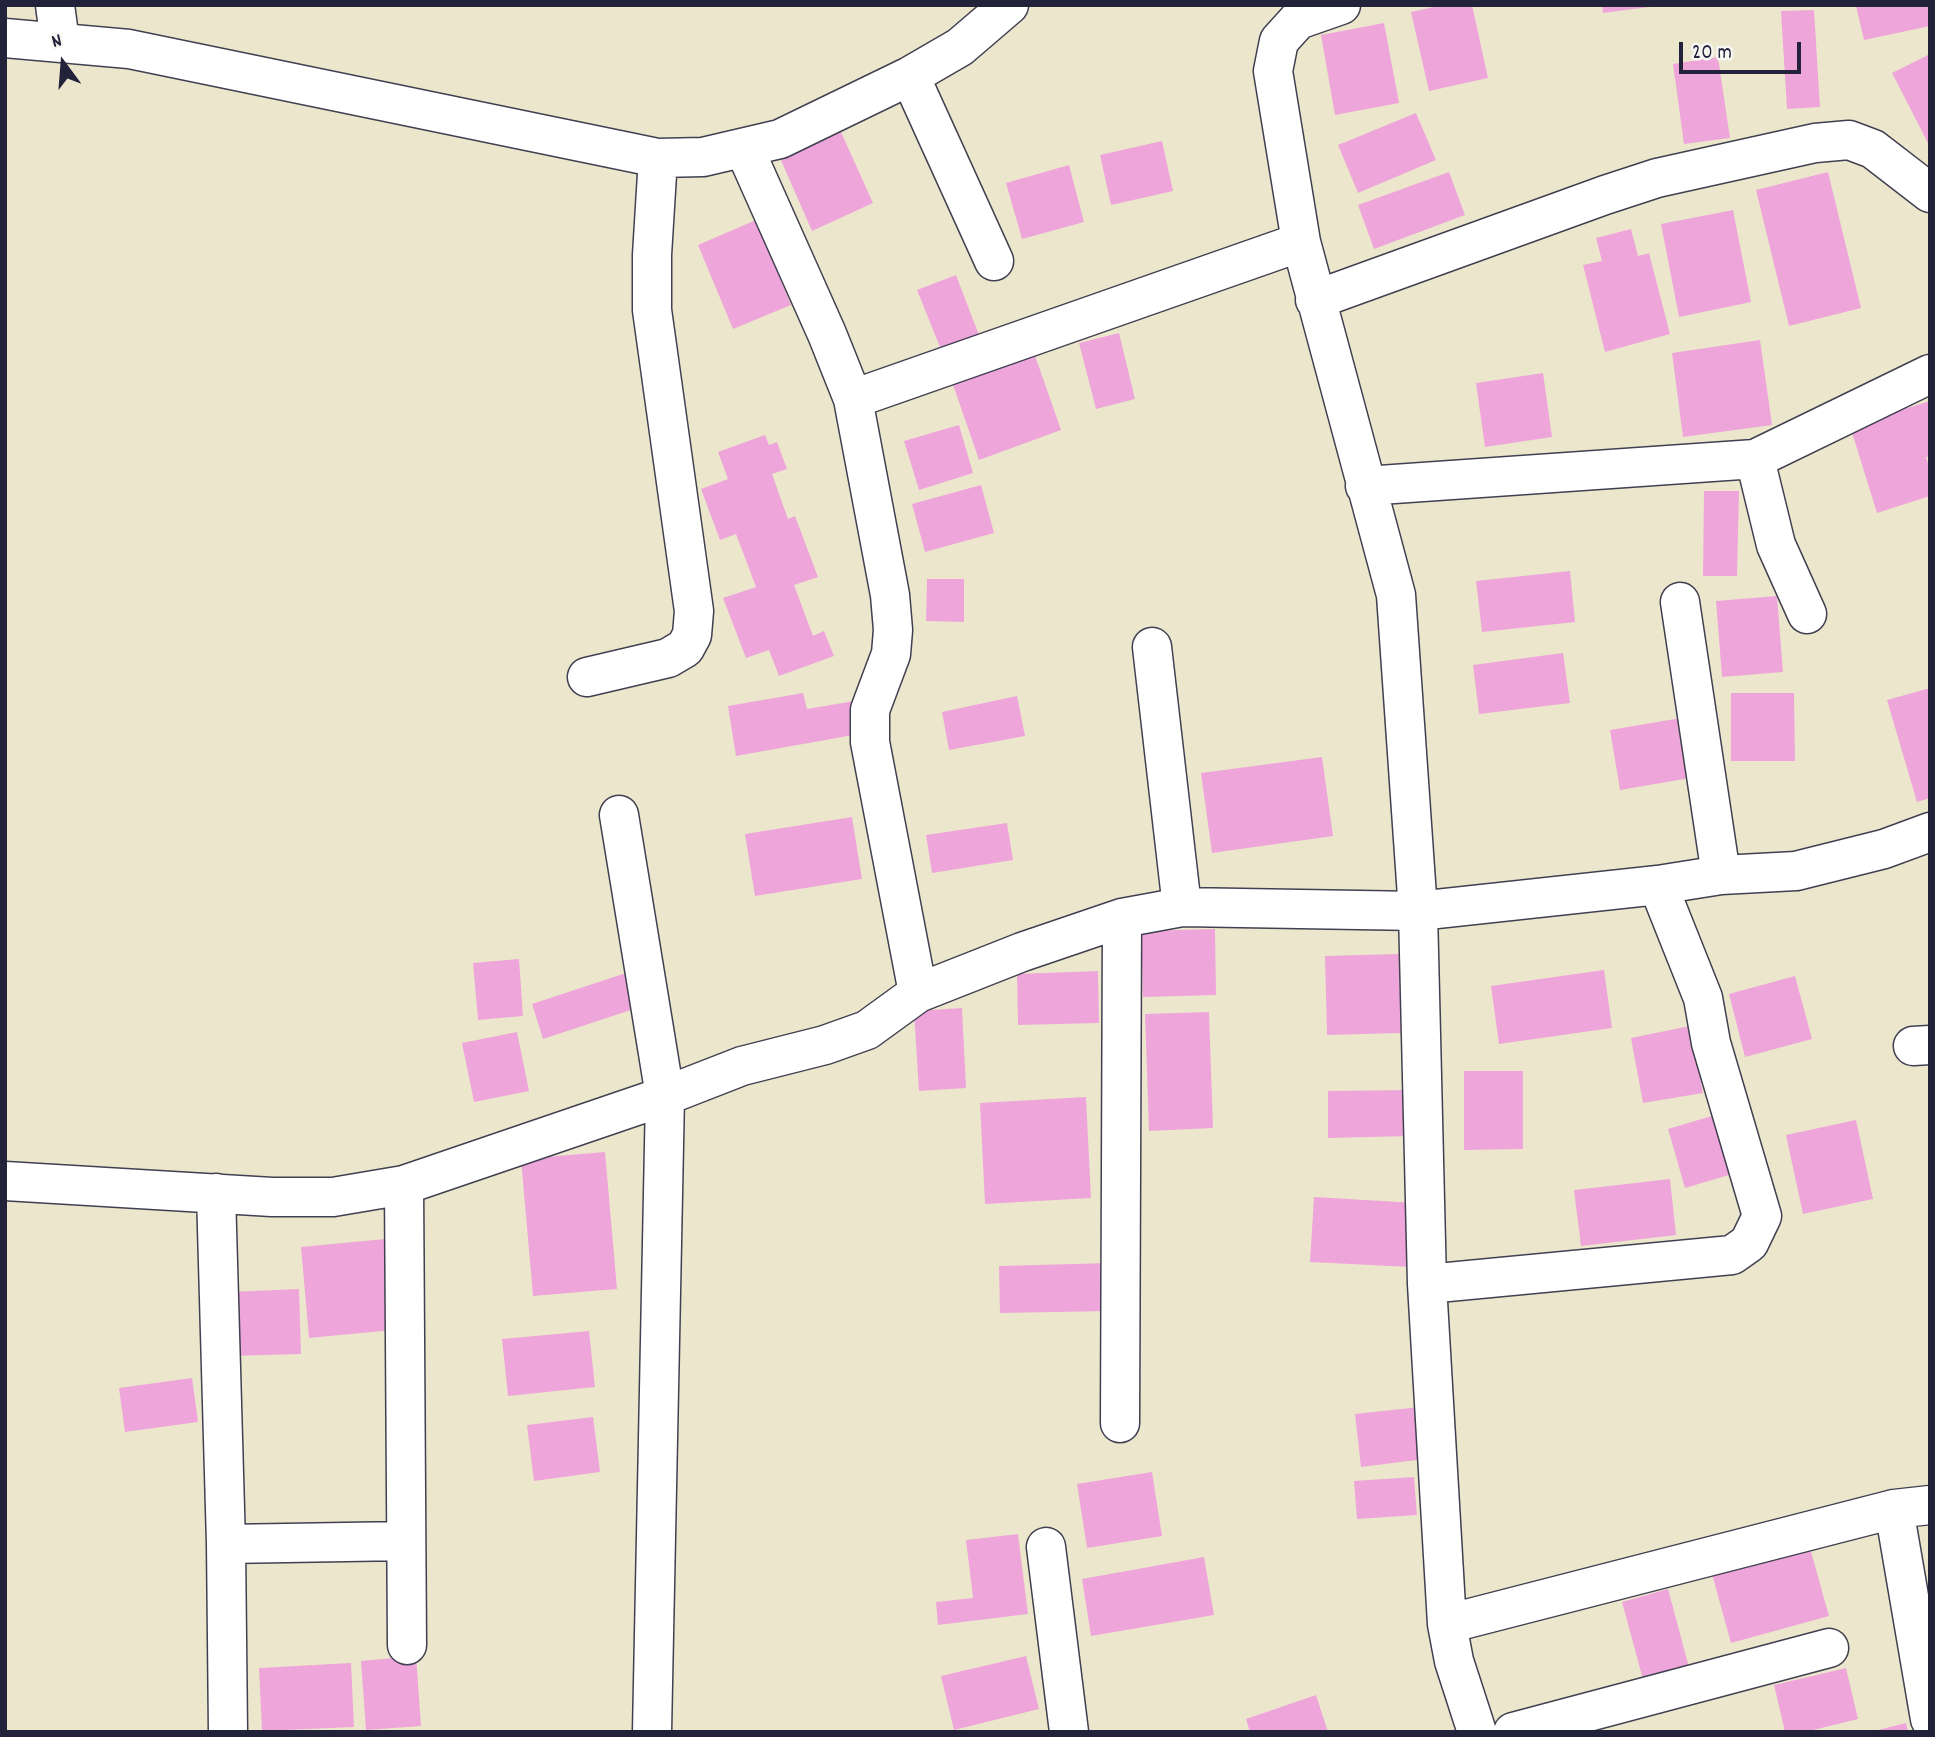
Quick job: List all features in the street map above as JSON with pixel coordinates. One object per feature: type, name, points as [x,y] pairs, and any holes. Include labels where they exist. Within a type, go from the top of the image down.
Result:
[{"type":"street","points":[[55,5],[60,42]]},
{"type":"street","points":[[5,38],[129,49],[658,158],[703,157],[780,139],[909,76],[960,47],[1009,5]]},
{"type":"street","points":[[1341,5],[1298,20],[1279,41],[1273,71],[1301,242],[1396,594],[1418,911],[1427,1284],[1447,1624],[1454,1661],[1477,1732]]},
{"type":"street","points":[[909,76],[994,261]]},
{"type":"street","points":[[1315,300],[1657,178],[1815,143],[1849,140],[1873,149],[1930,193]]},
{"type":"street","points":[[744,148],[853,399],[890,595],[893,630],[891,654],[870,709],[870,742],[918,993]]},
{"type":"street","points":[[587,677],[667,658],[685,648],[692,635],[694,611],[652,310],[652,255],[658,158]]},
{"type":"street","points":[[853,399],[1301,242]]},
{"type":"street","points":[[1365,486],[1755,459],[1930,374]]},
{"type":"street","points":[[1755,459],[1776,545],[1807,614]]},
{"type":"street","points":[[1680,602],[1721,875]]},
{"type":"street","points":[[1152,647],[1182,907]]},
{"type":"street","points":[[619,815],[666,1096],[652,1732]]},
{"type":"street","points":[[5,1181],[333,1197],[404,1185],[666,1096],[742,1066],[825,1045],[867,1030],[918,993],[1022,951],[1122,918],[1182,907],[1418,911],[1658,885],[1721,875],[1796,871],[1884,849],[1930,832]]},
{"type":"street","points":[[1427,1284],[1732,1255],[1749,1243],[1762,1216],[1712,1043],[1703,998],[1658,885]]},
{"type":"street","points":[[1121,1423],[1122,918]]},
{"type":"street","points":[[404,1185],[407,1645]]},
{"type":"street","points":[[216,1193],[226,1544],[228,1732]]},
{"type":"street","points":[[1447,1624],[1912,1507],[1930,1719]]},
{"type":"street","points":[[226,1544],[405,1541]]},
{"type":"street","points":[[1045,1547],[1069,1732]]},
{"type":"street","points":[[1513,1732],[1829,1648]]},
{"type":"building","points":[[1443,5],[1472,5],[1488,78],[1429,91],[1411,12]]},
{"type":"building","points":[[1602,5],[1649,5],[1649,7],[1603,13]]},
{"type":"building","points":[[1930,5],[1930,26],[1864,40],[1856,6]]},
{"type":"building","points":[[1814,10],[1820,107],[1787,109],[1781,11]]},
{"type":"building","points":[[1384,23],[1399,103],[1335,115],[1321,35]]},
{"type":"building","points":[[1930,54],[1930,147],[1892,73]]},
{"type":"building","points":[[1718,57],[1730,138],[1684,144],[1673,64]]},
{"type":"building","points":[[1416,113],[1436,160],[1358,193],[1338,145]]},
{"type":"building","points":[[841,132],[873,203],[812,231],[780,158]]},
{"type":"building","points":[[1162,141],[1173,191],[1111,205],[1100,155]]},
{"type":"building","points":[[1069,165],[1084,222],[1022,239],[1006,183]]},
{"type":"building","points":[[1449,172],[1465,215],[1374,249],[1358,205]]},
{"type":"building","points":[[1828,172],[1861,308],[1789,326],[1756,190]]},
{"type":"building","points":[[1733,210],[1751,302],[1679,317],[1661,224]]},
{"type":"building","points":[[756,220],[791,305],[733,329],[698,245]]},
{"type":"building","points":[[1631,229],[1638,256],[1649,253],[1670,334],[1605,352],[1583,265],[1602,261],[1596,238]]},
{"type":"building","points":[[956,275],[982,343],[944,357],[917,290]]},
{"type":"building","points":[[1119,333],[1135,399],[1096,409],[1079,343]]},
{"type":"building","points":[[1760,340],[1772,425],[1683,437],[1672,353]]},
{"type":"building","points":[[1032,347],[1061,430],[979,460],[950,376]]},
{"type":"building","points":[[1543,373],[1552,437],[1485,447],[1476,383]]},
{"type":"building","points":[[1930,401],[1930,456],[1926,457],[1930,470],[1930,496],[1877,513],[1850,426]]},
{"type":"building","points":[[959,425],[973,473],[919,490],[904,441]]},
{"type":"building","points":[[765,435],[769,445],[777,442],[787,469],[772,474],[788,519],[795,516],[818,577],[794,585],[813,636],[824,631],[834,656],[779,676],[769,650],[746,658],[723,598],[756,587],[736,534],[720,540],[701,489],[728,479],[718,452]]},
{"type":"building","points":[[981,485],[994,533],[925,552],[912,504]]},
{"type":"building","points":[[1704,491],[1739,491],[1737,576],[1703,576]]},
{"type":"building","points":[[1570,571],[1575,622],[1482,632],[1476,581]]},
{"type":"building","points":[[927,579],[964,579],[964,622],[926,621]]},
{"type":"building","points":[[1777,596],[1783,672],[1722,677],[1716,601]]},
{"type":"building","points":[[1563,653],[1570,703],[1479,714],[1473,665]]},
{"type":"building","points":[[1930,688],[1930,798],[1917,802],[1887,700]]},
{"type":"building","points":[[803,693],[807,709],[854,701],[859,734],[736,756],[728,706]]},
{"type":"building","points":[[1731,693],[1794,693],[1795,761],[1731,761]]},
{"type":"building","points":[[1017,696],[1025,736],[949,750],[942,712]]},
{"type":"building","points":[[1681,718],[1690,778],[1620,790],[1610,730]]},
{"type":"building","points":[[1322,757],[1333,836],[1212,853],[1201,773]]},
{"type":"building","points":[[852,817],[862,879],[755,896],[745,834]]},
{"type":"building","points":[[1007,823],[1013,860],[932,873],[926,835]]},
{"type":"building","points":[[1215,929],[1216,995],[1143,997],[1141,931]]},
{"type":"building","points":[[1399,954],[1401,1033],[1327,1035],[1325,956]]},
{"type":"building","points":[[519,959],[523,1016],[478,1020],[473,963]]},
{"type":"building","points":[[1604,970],[1612,1028],[1499,1044],[1491,986]]},
{"type":"building","points":[[1098,971],[1099,1023],[1018,1025],[1017,974]]},
{"type":"building","points":[[629,972],[640,1007],[543,1039],[532,1004]]},
{"type":"building","points":[[1795,976],[1812,1039],[1745,1057],[1729,994]]},
{"type":"building","points":[[962,1008],[966,1088],[919,1091],[914,1011]]},
{"type":"building","points":[[1209,1012],[1213,1128],[1149,1131],[1145,1014]]},
{"type":"building","points":[[1690,1026],[1703,1093],[1643,1103],[1631,1038]]},
{"type":"building","points":[[517,1032],[529,1091],[474,1102],[462,1043]]},
{"type":"building","points":[[1464,1071],[1523,1071],[1523,1149],[1464,1150]]},
{"type":"building","points":[[1411,1090],[1411,1136],[1328,1138],[1328,1091]]},
{"type":"building","points":[[1086,1097],[1091,1198],[985,1204],[980,1103]]},
{"type":"building","points":[[1722,1113],[1739,1172],[1685,1188],[1668,1129]]},
{"type":"building","points":[[1856,1120],[1873,1199],[1803,1214],[1786,1135]]},
{"type":"building","points":[[605,1152],[617,1289],[533,1296],[521,1159]]},
{"type":"building","points":[[1670,1179],[1676,1235],[1581,1246],[1574,1190]]},
{"type":"building","points":[[1314,1197],[1416,1203],[1411,1267],[1310,1262]]},
{"type":"building","points":[[385,1239],[393,1330],[309,1338],[301,1247]]},
{"type":"building","points":[[1110,1263],[1111,1311],[1000,1313],[999,1266]]},
{"type":"building","points":[[299,1289],[301,1354],[231,1356],[230,1292]]},
{"type":"building","points":[[589,1331],[595,1387],[508,1396],[502,1339]]},
{"type":"building","points":[[192,1378],[198,1422],[125,1432],[119,1388]]},
{"type":"building","points":[[1420,1407],[1425,1459],[1361,1467],[1355,1414]]},
{"type":"building","points":[[593,1417],[600,1472],[534,1481],[527,1425]]},
{"type":"building","points":[[1152,1472],[1162,1536],[1087,1548],[1077,1484]]},
{"type":"building","points":[[1414,1477],[1417,1515],[1357,1519],[1354,1481]]},
{"type":"building","points":[[1018,1534],[1028,1614],[938,1625],[936,1602],[973,1598],[966,1540]]},
{"type":"building","points":[[1810,1548],[1829,1616],[1731,1643],[1712,1574]]},
{"type":"building","points":[[1204,1557],[1214,1615],[1091,1636],[1082,1579]]},
{"type":"building","points":[[1668,1589],[1690,1671],[1644,1683],[1622,1602]]},
{"type":"building","points":[[416,1656],[421,1726],[366,1730],[361,1661]]},
{"type":"building","points":[[1026,1656],[1039,1709],[954,1730],[941,1676]]},
{"type":"building","points":[[351,1663],[354,1727],[262,1731],[259,1668]]},
{"type":"building","points":[[1846,1668],[1858,1719],[1805,1732],[1785,1732],[1774,1685]]},
{"type":"building","points":[[1316,1695],[1328,1732],[1250,1732],[1246,1719]]},
{"type":"building","points":[[1906,1723],[1908,1732],[1874,1732],[1874,1731]]}]
